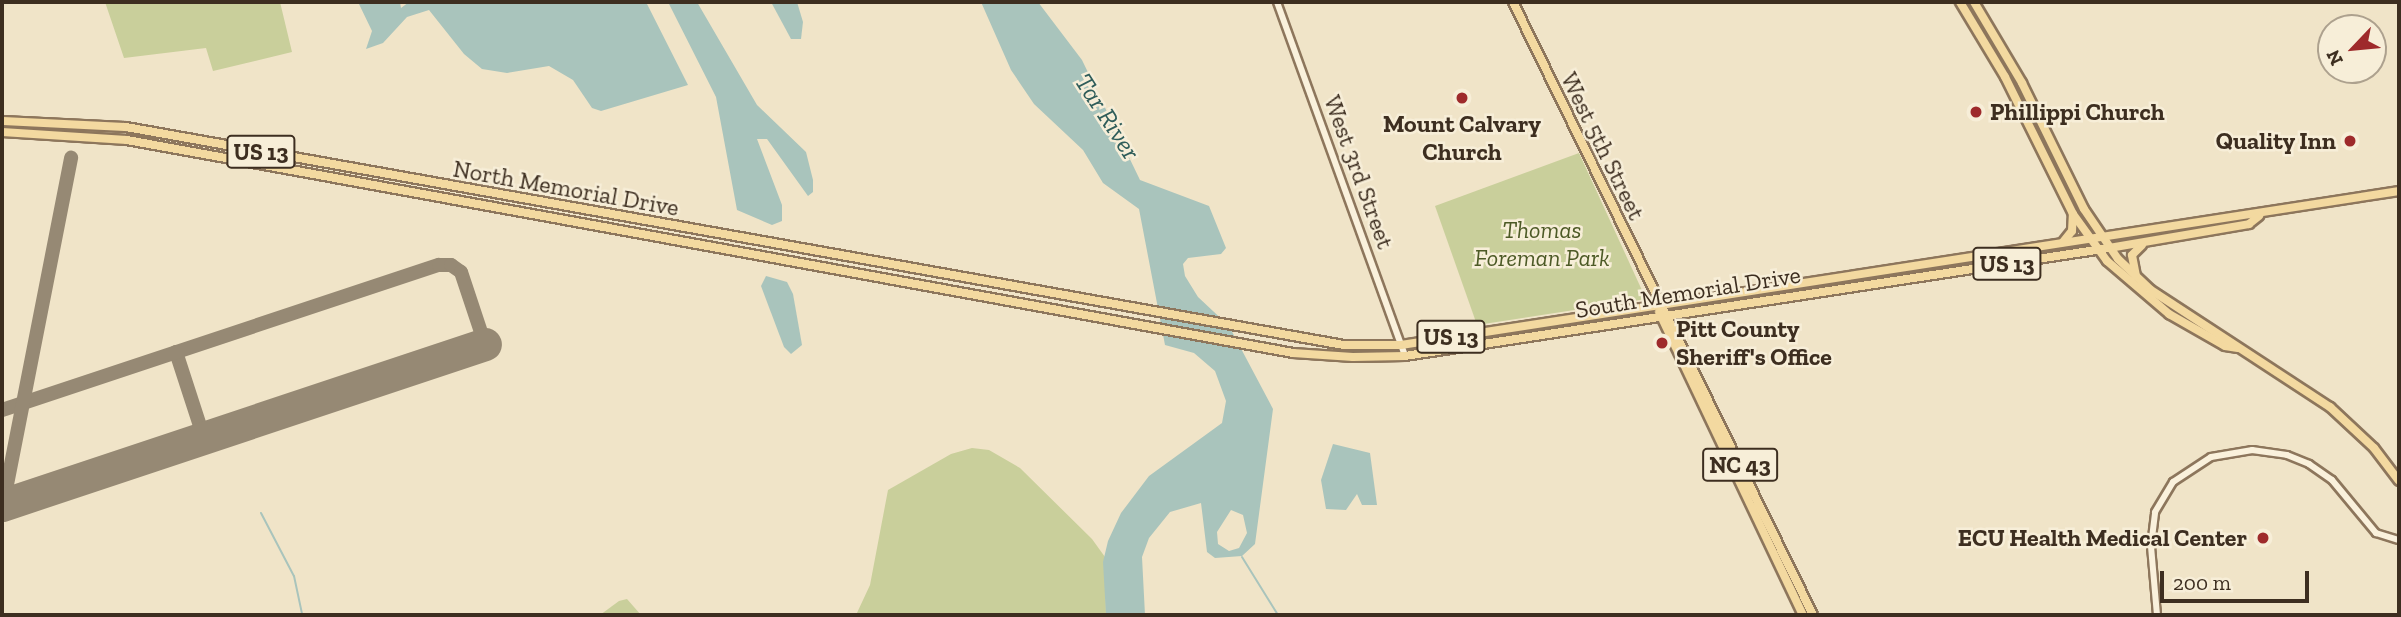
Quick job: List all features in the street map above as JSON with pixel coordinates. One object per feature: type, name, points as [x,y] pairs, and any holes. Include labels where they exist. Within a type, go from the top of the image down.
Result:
[{"type":"main road","name":"West 5th Street","points":[[1513,2],[1659,306],[1813,615]]},
{"type":"main road","points":[[1960,2],[2006,79],[2073,214],[2097,250],[2158,306],[2225,346],[2239,348]]},
{"type":"main road","points":[[1974,2],[2109,248],[2137,279],[2330,407],[2368,441],[2399,481]]},
{"type":"main road","name":"North Memorial Drive","points":[[2,121],[126,127],[1121,308]]},
{"type":"main road","name":"North Memorial Drive","points":[[2,132],[95,135],[1119,320]]},
{"type":"main road","points":[[313,174],[315,162]]},
{"type":"main road","name":"South Memorial Drive","points":[[1121,308],[1325,344],[1401,345],[2247,213],[2259,216],[2399,191]]},
{"type":"main road","points":[[2063,242],[2072,230],[2073,214]]},
{"type":"main road","name":"South Memorial Drive","points":[[1119,320],[1247,344],[1330,356],[1405,356],[2144,243],[2249,224],[2259,216]]},
{"type":"main road","points":[[2137,279],[2132,255],[2144,243]]},
{"type":"main road","name":"West 5th Street","points":[[1664,316],[1765,537],[1805,615]]},
{"type":"main road","points":[[1765,537],[1771,538],[1805,598]]},
{"type":"street","name":"West 3rd Street","points":[[1276,2],[1405,356]]},
{"type":"street","points":[[2157,615],[2151,546],[2155,512],[2174,482],[2211,457],[2252,450],[2287,455],[2309,464],[2332,480],[2376,533],[2399,540]]},
{"type":"green space","points":[[105,2],[280,2],[292,52],[213,71],[206,48],[124,58]]},
{"type":"green space","name":"Thomas Foreman Park","points":[[1579,153],[1646,299],[1477,325],[1435,206]]},
{"type":"green space","points":[[972,448],[989,450],[1020,468],[1092,539],[1105,557],[1106,615],[856,615],[870,585],[888,490],[951,454]]},
{"type":"green space","points":[[627,599],[641,615],[600,615],[619,601]]},
{"type":"water","points":[[358,2],[400,2],[401,8],[409,2],[646,2],[688,85],[601,111],[592,108],[573,80],[549,66],[507,73],[482,69],[464,54],[429,10],[407,17],[383,43],[366,49],[372,31]]},
{"type":"water","points":[[668,2],[697,2],[757,105],[806,152],[813,180],[813,192],[808,196],[767,139],[757,139],[782,205],[782,221],[772,225],[737,210],[716,97]]},
{"type":"water","points":[[771,2],[797,2],[803,22],[801,39],[791,39]]},
{"type":"water","name":"Tar River","points":[[981,2],[1038,2],[1082,60],[1140,180],[1209,206],[1226,248],[1221,254],[1188,258],[1183,264],[1185,276],[1198,297],[1229,326],[1273,409],[1255,544],[1242,556],[1215,558],[1207,552],[1201,503],[1170,512],[1149,538],[1142,557],[1145,615],[1106,615],[1103,562],[1108,541],[1121,513],[1149,476],[1222,423],[1226,401],[1215,371],[1194,353],[1165,345],[1139,209],[1103,183],[1083,150],[1034,104],[1011,70]],"holes":[[[1231,510],[1243,515],[1247,533],[1239,548],[1229,551],[1218,544],[1217,532]]]},
{"type":"water","points":[[766,276],[787,282],[793,294],[802,345],[791,354],[784,347],[761,286]]},
{"type":"water","points":[[1333,444],[1370,453],[1377,505],[1362,505],[1357,494],[1346,510],[1326,509],[1321,480]]},
{"type":"waterway","points":[[261,513],[294,576],[302,615]]},
{"type":"waterway","points":[[1242,557],[1278,615]]},
{"type":"taxiway","points":[[3,505],[71,158]]},
{"type":"taxiway","points":[[2,410],[439,265],[451,265],[461,272],[485,344]]},
{"type":"taxiway","points":[[176,352],[204,438]]},
{"type":"runway","points":[[2,505],[485,344]]},
{"type":"place","name":"Mount Calvary Church","points":[[1462,98]]},
{"type":"place","name":"Phillippi Church","points":[[1976,112]]},
{"type":"place","name":"Quality Inn","points":[[2350,141]]},
{"type":"place","name":"Pitt County Sheriff's Office","points":[[1662,343]]},
{"type":"place","name":"ECU Health Medical Center","points":[[2263,538]]}]
